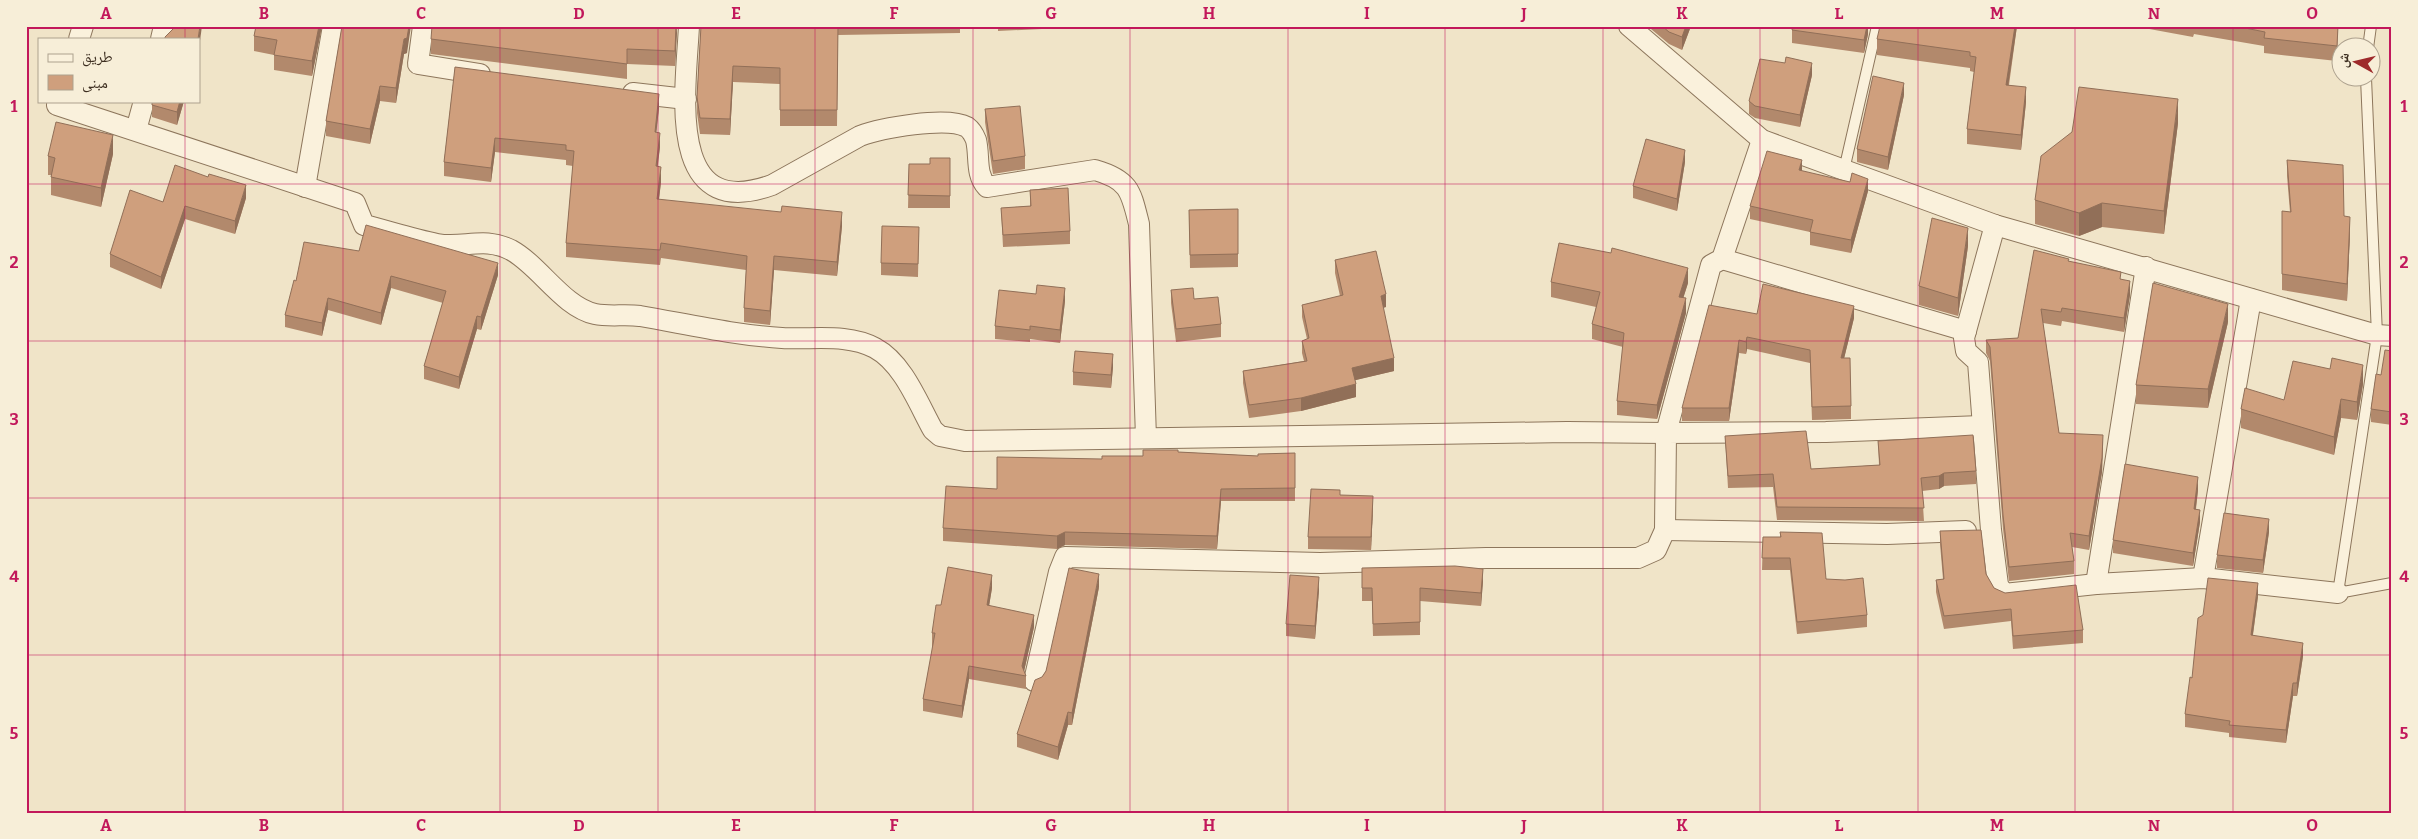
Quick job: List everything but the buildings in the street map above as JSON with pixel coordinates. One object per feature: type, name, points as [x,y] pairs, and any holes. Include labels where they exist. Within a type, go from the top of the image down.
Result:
[{"type":"street","points":[[79,38],[83,26]]},
{"type":"street","points":[[305,186],[332,26]]},
{"type":"street","points":[[423,26],[418,64],[501,76]]},
{"type":"street","points":[[689,26],[686,99],[687,144],[698,170],[708,182],[730,193],[757,190],[772,185],[874,130],[893,126],[949,124],[964,126],[972,133],[976,140],[980,180],[987,187],[1095,170],[1111,174],[1122,181],[1131,192],[1139,224],[1146,438]]},
{"type":"street","points":[[1629,26],[1762,140],[1995,225],[2146,267],[2251,299],[2384,335]]},
{"type":"street","points":[[618,91],[686,99]]},
{"type":"street","points":[[58,102],[57,105],[355,203],[364,225],[439,244],[488,242],[510,250],[529,262],[570,302],[594,314],[637,315],[781,338],[856,339],[876,348],[888,357],[903,378],[933,430],[951,440],[1826,432],[1981,426]]},
{"type":"street","points":[[136,130],[144,102]]},
{"type":"street","points":[[1034,681],[1059,572],[1065,557],[1320,563],[1486,558],[1638,558],[1656,550],[1665,530],[1666,433],[1711,265],[1722,259],[1762,140]]},
{"type":"street","points":[[1995,225],[1964,338],[1966,351],[1978,362],[1981,426],[1991,530],[1998,585],[2004,594],[2096,584],[2203,578],[2338,593]]},
{"type":"street","points":[[1722,259],[1966,331]]},
{"type":"street","points":[[2096,584],[2146,267]]},
{"type":"street","points":[[2203,578],[2251,299]]},
{"type":"street","points":[[1665,530],[1870,534],[1991,530]]},
{"type":"lane","points":[[1844,170],[1877,26]]},
{"type":"lane","points":[[2367,88],[2384,335],[2338,593],[2392,583]]}]
